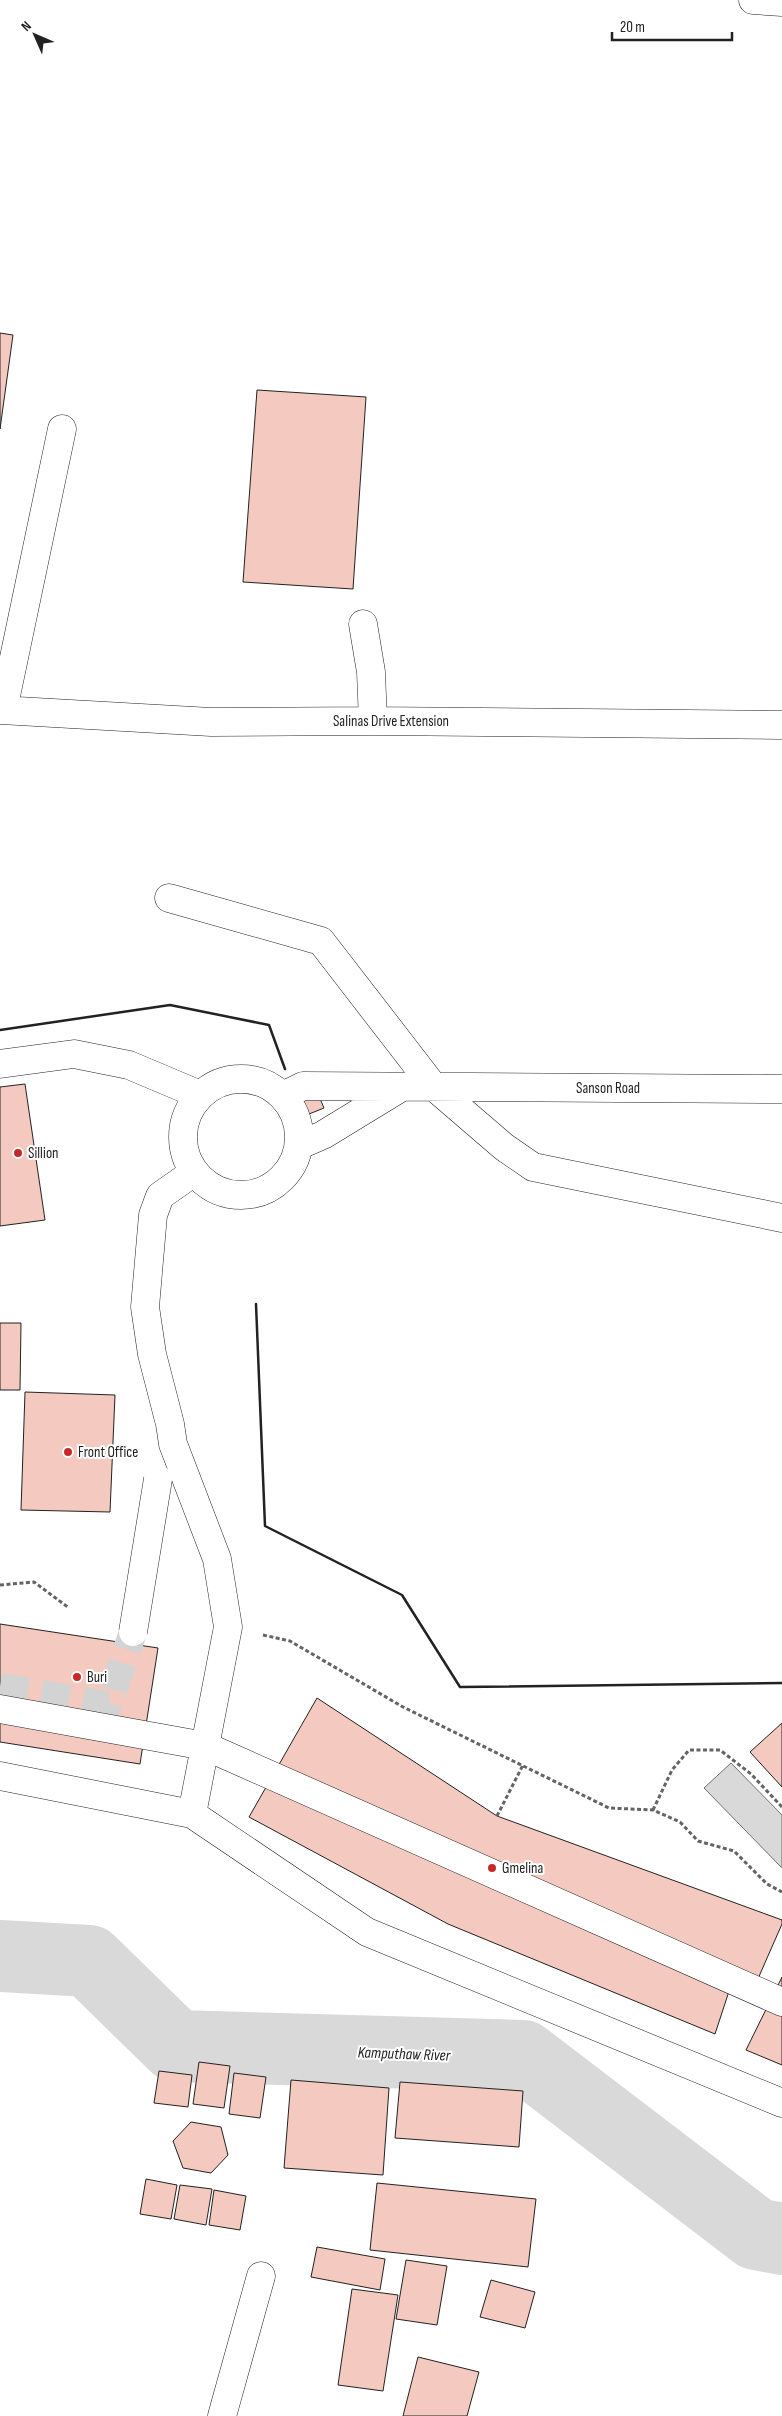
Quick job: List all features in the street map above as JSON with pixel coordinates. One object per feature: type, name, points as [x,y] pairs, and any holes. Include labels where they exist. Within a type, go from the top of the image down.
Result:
[{"type":"street","points":[[752,0],[782,2]]},
{"type":"street","points":[[2,710],[62,429]]},
{"type":"street","points":[[363,624],[371,672],[373,721]]},
{"type":"street","name":"Salinas Drive Extension","points":[[2,710],[211,722],[373,721],[782,725]]},
{"type":"street","points":[[169,898],[321,942],[433,1086],[504,1147],[533,1167],[782,1218]]},
{"type":"street","points":[[0,1064],[74,1054],[129,1065],[200,1095]]},
{"type":"street","points":[[251,1079],[268,1085],[283,1096],[294,1111],[299,1127],[300,1144],[294,1161],[285,1176],[271,1187],[256,1194],[238,1196],[222,1192],[206,1184],[194,1172],[183,1144],[184,1128],[190,1111],[200,1095],[215,1085],[233,1080],[251,1079]]},
{"type":"street","name":"Sanson Road","points":[[283,1096],[303,1086],[782,1089]]},
{"type":"street","points":[[300,1144],[324,1135],[400,1088]]},
{"type":"street","points":[[192,1814],[228,1627],[217,1559],[173,1444],[170,1424],[152,1354],[145,1307],[154,1214],[160,1196],[194,1172]]},
{"type":"street","points":[[134,1632],[158,1480],[173,1444]]},
{"type":"street","points":[[0,1709],[205,1746],[782,2002]]},
{"type":"street","points":[[0,1776],[192,1814],[367,1932],[782,2103]]},
{"type":"street","points":[[222,2416],[261,2276]]},
{"type":"path","points":[[0,1585],[34,1582],[69,1608]]},
{"type":"path","points":[[228,1627],[290,1641],[403,1707],[609,1808],[653,1810],[680,1822],[698,1841],[734,1851],[767,1884],[782,1892]]},
{"type":"path","points":[[653,1810],[672,1770],[689,1750],[720,1750],[751,1774],[782,1807]]},
{"type":"path","points":[[497,1816],[523,1766]]},
{"type":"shaded area","points":[[731,1763],[782,1815],[782,1868],[704,1788]]},
{"type":"building","points":[[0,333],[13,335],[0,429]]},
{"type":"building","points":[[257,390],[366,397],[353,589],[243,582]]},
{"type":"building","name":"Sillion","points":[[25,1084],[45,1220],[0,1226],[0,1087]]},
{"type":"building","points":[[316,1089],[324,1108],[299,1118],[291,1099]]},
{"type":"building","points":[[0,1323],[21,1323],[20,1390],[0,1390]]},
{"type":"building","name":"Front Office","points":[[25,1392],[115,1395],[110,1512],[21,1510]]},
{"type":"building","name":"Buri","points":[[0,1624],[158,1648],[140,1764],[0,1742]]},
{"type":"building","name":"Gmelina","points":[[317,1698],[497,1816],[782,1920],[782,1924],[757,1981],[733,1979],[715,2034],[448,1924],[249,1817]]},
{"type":"building","points":[[782,1723],[782,1787],[750,1752]]},
{"type":"building","points":[[782,1977],[782,2065],[746,2050]]},
{"type":"building","points":[[199,2062],[230,2066],[224,2108],[193,2104]]},
{"type":"building","points":[[159,2071],[192,2075],[188,2107],[154,2103]]},
{"type":"building","points":[[234,2073],[266,2077],[260,2118],[229,2114]]},
{"type":"building","points":[[291,2080],[389,2088],[383,2175],[284,2168]]},
{"type":"building","points":[[400,2082],[523,2091],[519,2147],[395,2138]]},
{"type":"building","points":[[191,2122],[221,2127],[228,2155],[211,2173],[183,2168],[173,2141]]},
{"type":"building","points":[[146,2179],[177,2185],[171,2219],[140,2214]]},
{"type":"building","points":[[377,2183],[536,2199],[528,2267],[370,2250]]},
{"type":"building","points":[[180,2185],[212,2189],[206,2225],[174,2219]]},
{"type":"building","points":[[214,2190],[246,2196],[240,2230],[209,2225]]},
{"type":"building","points":[[317,2247],[385,2259],[380,2290],[311,2277]]},
{"type":"building","points":[[406,2260],[447,2266],[437,2325],[396,2319]]},
{"type":"building","points":[[491,2280],[535,2292],[525,2328],[480,2317]]},
{"type":"building","points":[[352,2289],[398,2295],[383,2391],[338,2385]]},
{"type":"building","points":[[418,2357],[479,2372],[467,2416],[403,2416]]},
{"type":"waterway","name":"Kamputhaw River","points":[[0,1956],[89,1961],[176,2046],[523,2056],[756,2234],[782,2239]]},
{"type":"tunnel","points":[[0,1687],[108,1705],[133,1632]]},
{"type":"wall","points":[[0,1030],[170,1005],[269,1025],[285,1069]]},
{"type":"wall","points":[[256,1304],[265,1526],[402,1595],[460,1687],[782,1683]]},
{"type":"place","name":"Sillion","points":[[18,1153]]},
{"type":"place","name":"Front Office","points":[[68,1452]]},
{"type":"place","name":"Buri","points":[[77,1677]]},
{"type":"place","name":"Gmelina","points":[[492,1868]]}]
